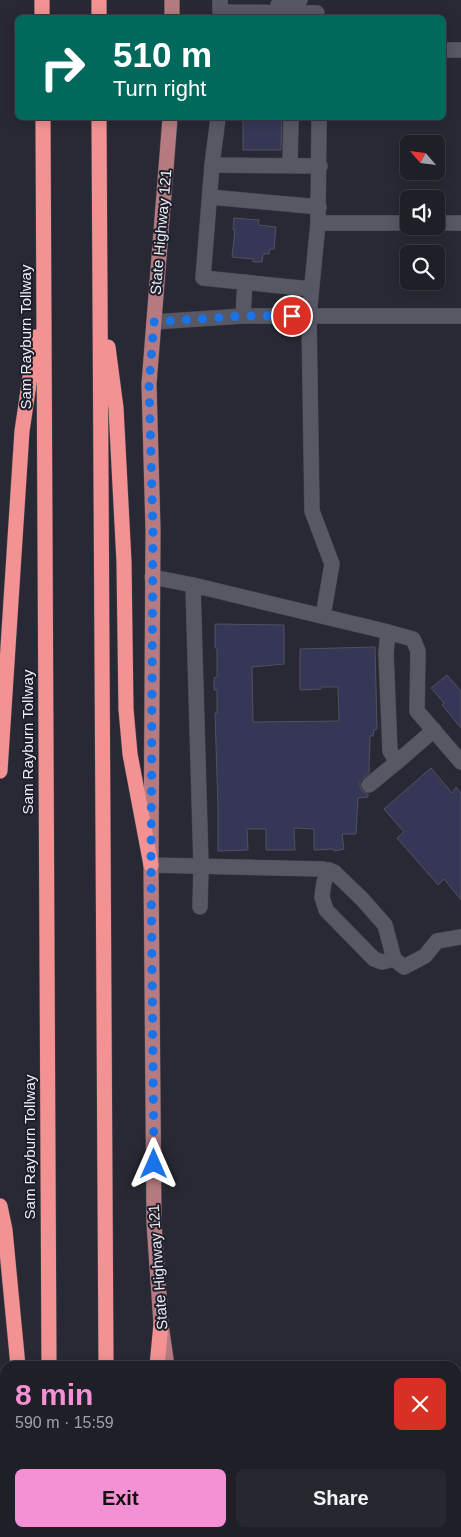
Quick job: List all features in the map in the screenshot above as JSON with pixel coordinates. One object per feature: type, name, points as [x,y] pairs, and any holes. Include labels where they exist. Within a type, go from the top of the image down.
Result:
[{"type":"highway","points":[[42,0],[42,15]]},
{"type":"highway","points":[[99,0],[99,15]]},
{"type":"highway","name":"Sam Rayburn Tollway","points":[[43,120],[49,1361]]},
{"type":"highway","points":[[99,120],[106,1361]]},
{"type":"highway","points":[[100,277],[116,418],[124,562],[126,709],[129,745],[151,865]]},
{"type":"highway","points":[[0,771],[22,431],[43,288]]},
{"type":"highway","points":[[0,1206],[5,1230],[18,1361]]},
{"type":"highway","points":[[157,1361],[161,1324]]},
{"type":"main road","points":[[172,0],[172,15]]},
{"type":"main road","name":"State Highway 121","points":[[166,1361],[161,1324],[154,1223],[151,865],[152,521],[149,384],[170,120]]},
{"type":"lane","points":[[220,0],[220,12],[294,4],[300,0]]},
{"type":"lane","points":[[278,6],[317,10]]},
{"type":"lane","points":[[446,50],[461,50]]},
{"type":"lane","points":[[218,120],[212,165],[204,278],[311,289]]},
{"type":"lane","points":[[290,165],[291,120]]},
{"type":"lane","points":[[319,120],[319,215],[309,316],[312,511],[332,564],[324,616]]},
{"type":"lane","points":[[212,165],[320,166]]},
{"type":"lane","points":[[210,197],[319,215],[400,222]]},
{"type":"lane","points":[[445,222],[461,222]]},
{"type":"lane","points":[[243,316],[244,282]]},
{"type":"lane","points":[[154,322],[243,316],[461,316]]},
{"type":"lane","points":[[152,577],[194,585],[414,639],[418,651],[417,711],[461,762]]},
{"type":"lane","points":[[194,585],[201,866],[200,907]]},
{"type":"lane","points":[[388,632],[386,653],[390,751],[397,762]]},
{"type":"lane","points":[[369,786],[434,730]]},
{"type":"lane","points":[[151,865],[323,869],[334,872],[385,925],[394,959],[404,967],[425,956],[437,942],[461,937]]},
{"type":"lane","points":[[329,870],[324,882],[322,897],[326,910],[374,959],[382,962],[394,959]]},
{"type":"building","points":[[243,120],[282,120],[281,150],[243,150]]},
{"type":"building","points":[[234,218],[259,220],[258,225],[276,227],[274,249],[270,249],[269,254],[263,254],[262,262],[232,257],[235,230],[233,230]]},
{"type":"building","points":[[215,624],[284,625],[284,664],[252,667],[253,722],[339,721],[338,687],[300,690],[300,649],[375,647],[377,729],[374,730],[373,736],[370,736],[369,773],[360,781],[362,791],[368,794],[368,797],[358,798],[356,834],[342,834],[344,849],[334,851],[334,849],[314,850],[314,829],[294,828],[295,850],[266,850],[266,829],[247,829],[248,850],[218,851],[215,713],[217,713],[217,690],[214,690],[214,678],[217,677]]},
{"type":"building","points":[[447,675],[461,691],[461,728],[431,688]]},
{"type":"building","points":[[431,768],[452,793],[456,787],[461,793],[461,900],[444,879],[438,885],[397,838],[404,832],[384,809]]},
{"type":"route","points":[[154,1164],[151,865],[153,530],[149,384],[154,322],[243,316],[292,316]]}]
